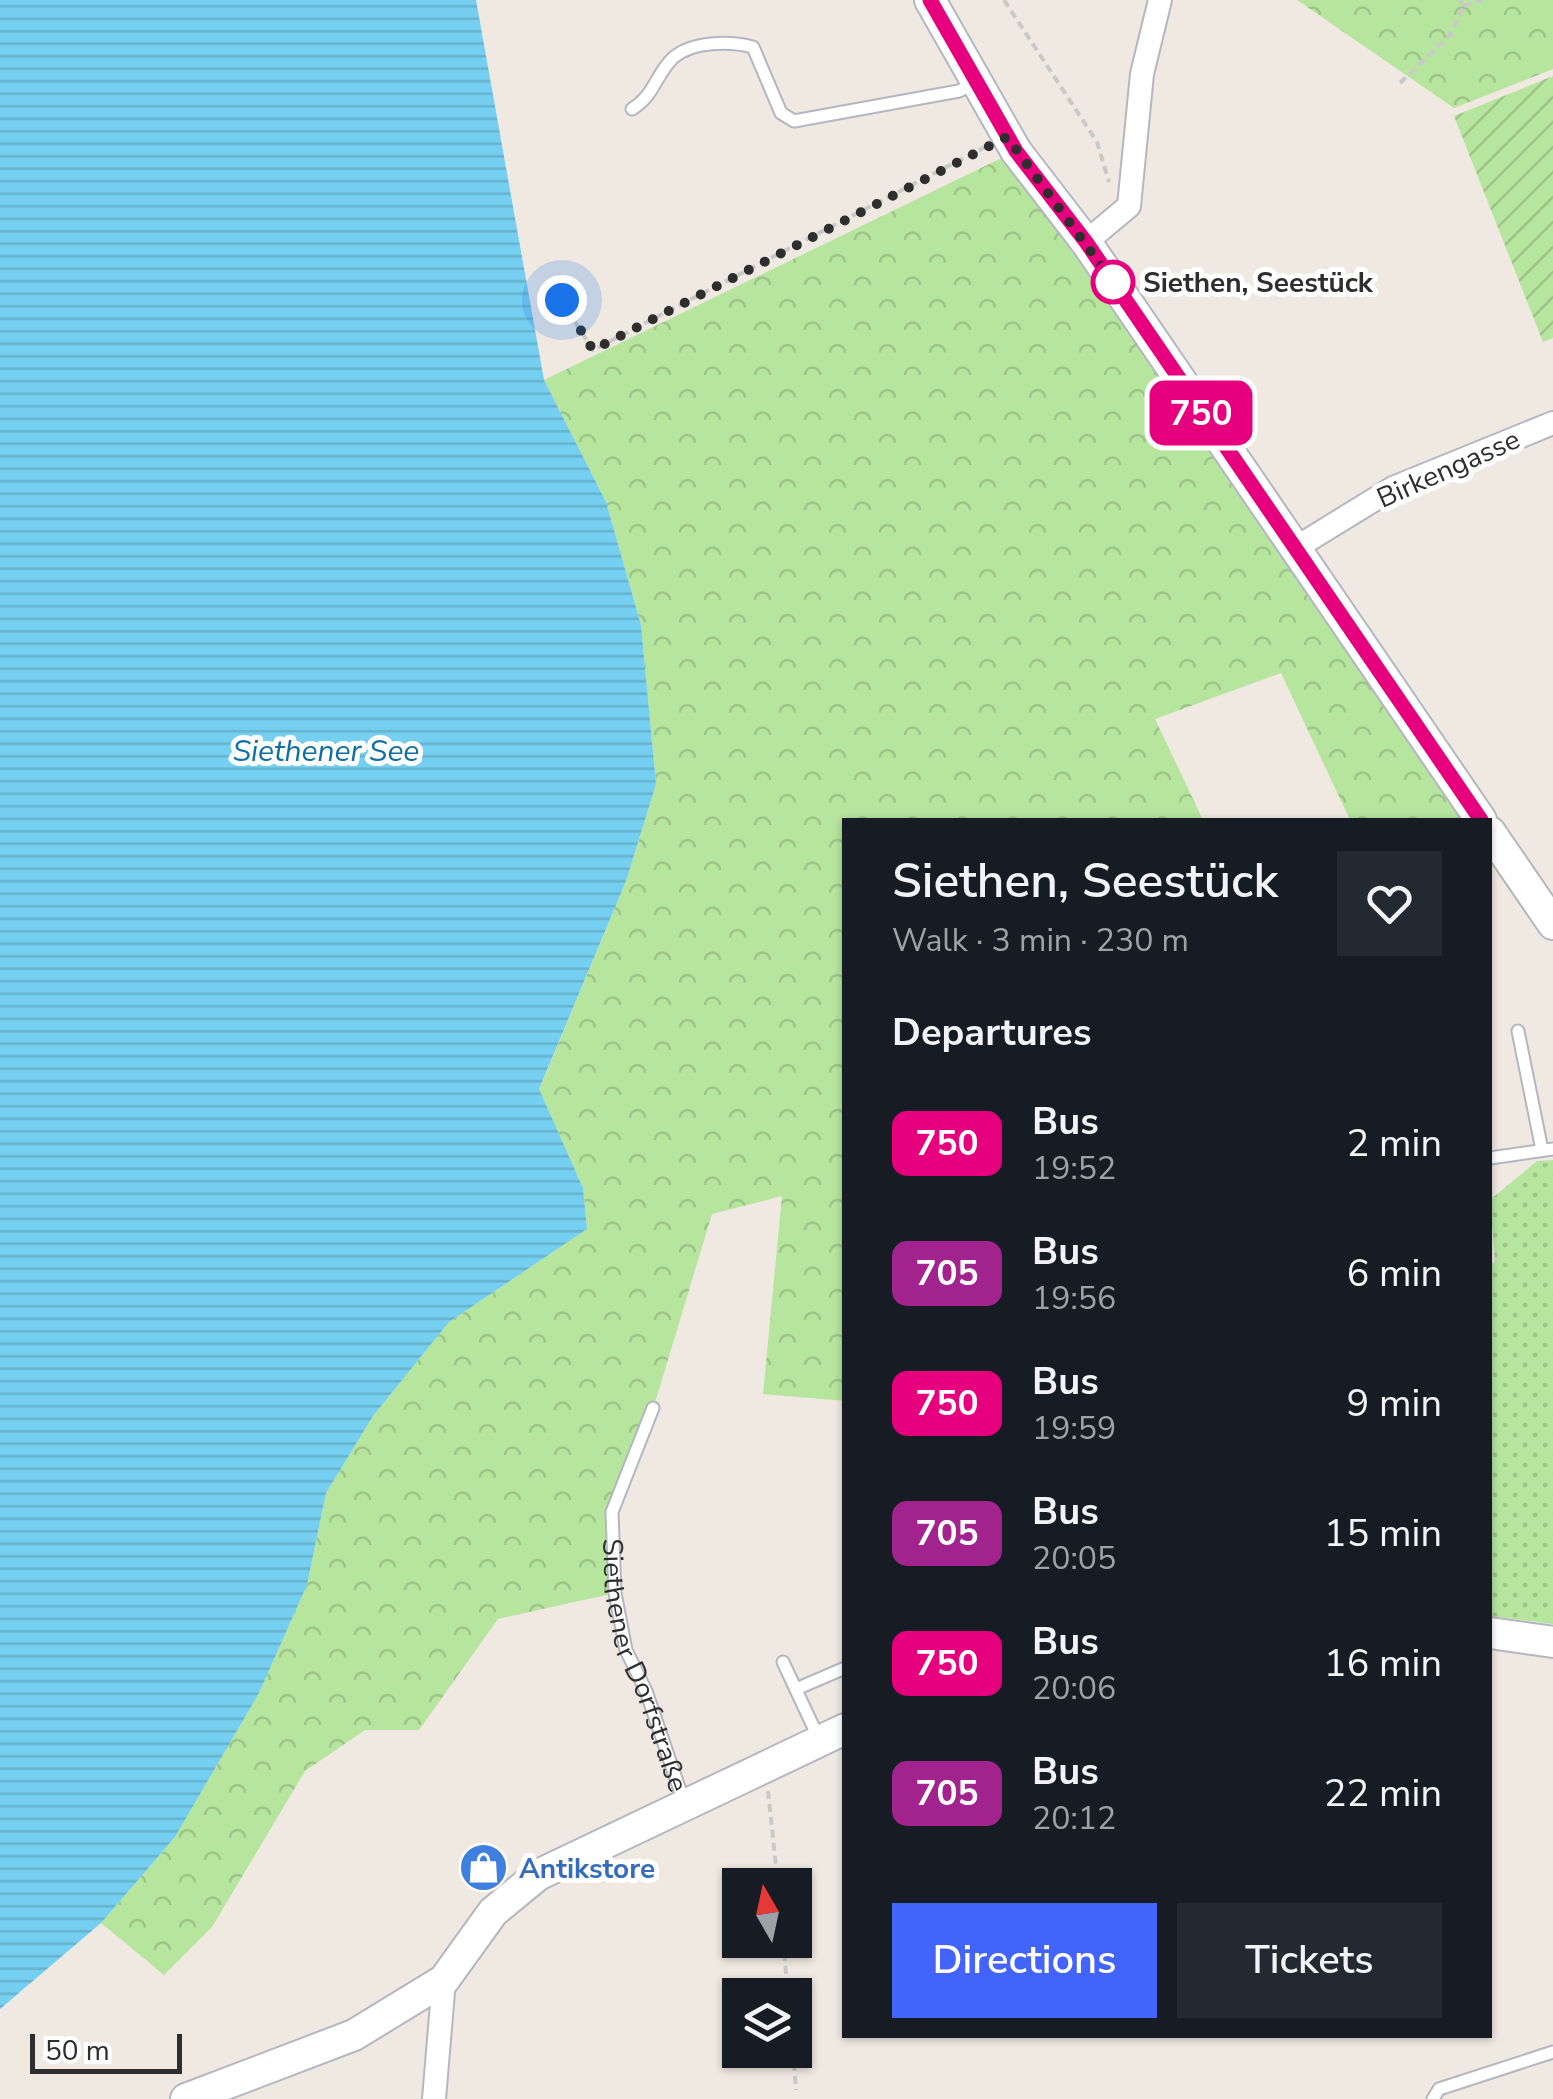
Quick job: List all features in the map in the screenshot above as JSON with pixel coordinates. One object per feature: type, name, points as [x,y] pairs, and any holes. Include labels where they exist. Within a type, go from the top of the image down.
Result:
[{"type":"main road","points":[[930,0],[1007,137],[1086,242],[1481,818]]},
{"type":"main road","points":[[1492,835],[1553,924]]},
{"type":"main road","points":[[1492,1633],[1553,1642]]},
{"type":"main road","name":"Siethener Dorfstraße","points":[[186,2099],[354,2035],[444,1980],[493,1912],[538,1875],[832,1734]]},
{"type":"street","points":[[1086,242],[1129,206],[1142,74],[1160,0]]},
{"type":"street","name":"Birkengasse","points":[[1294,548],[1393,488],[1553,423]]},
{"type":"street","points":[[434,2099],[444,1980]]},
{"type":"lane","points":[[632,109],[654,90],[673,58],[691,48],[715,45],[753,47],[781,112],[794,121],[958,91],[976,82]]},
{"type":"lane","points":[[1492,1158],[1548,1150],[1518,1032]]},
{"type":"lane","name":"Siethener Dorfstraße","points":[[653,1408],[612,1512],[615,1593],[626,1650],[646,1692],[685,1806]]},
{"type":"lane","points":[[783,1662],[796,1689],[832,1734]]},
{"type":"lane","points":[[796,1689],[842,1669]]},
{"type":"lane","points":[[1433,2099],[1438,2089],[1553,2052]]},
{"type":"path","points":[[1004,0],[1097,142],[1110,191]]},
{"type":"path","points":[[1460,0],[1464,6]]},
{"type":"path","points":[[1400,83],[1450,35],[1464,6],[1482,0]]},
{"type":"path","points":[[562,300],[593,350],[1007,137]]},
{"type":"path","points":[[758,1770],[770,1794],[777,1868]]},
{"type":"path","points":[[794,2068],[796,2090]]},
{"type":"green space","points":[[1297,0],[1553,0],[1553,69],[1454,108]]},
{"type":"green space","points":[[1553,76],[1553,338],[1543,342],[1454,116]]},
{"type":"green space","points":[[1016,151],[1466,818],[1349,818],[1281,673],[1155,719],[1202,818],[842,818],[842,1401],[763,1394],[782,1196],[712,1214],[654,1406],[612,1511],[615,1593],[498,1619],[419,1730],[365,1730],[305,1771],[212,1927],[164,1975],[101,1923],[175,1837],[259,1693],[307,1585],[326,1493],[373,1416],[449,1322],[587,1229],[583,1188],[539,1090],[626,881],[656,784],[641,625],[606,502],[544,380]]},
{"type":"green space","points":[[1553,1160],[1553,1624],[1492,1616],[1492,1198],[1537,1161]]},
{"type":"water","name":"Siethener See","points":[[0,0],[476,0],[544,380],[606,502],[641,625],[656,784],[626,881],[539,1089],[583,1188],[587,1229],[449,1322],[373,1416],[326,1493],[307,1585],[259,1693],[175,1837],[101,1923],[0,2009]]},
{"type":"bus line","name":"750","points":[[930,0],[1016,151],[1086,242],[1480,818]]},
{"type":"place","name":"Siethen, Seestück","points":[[1113,282]]},
{"type":"place","name":"Antikstore","points":[[484,1868]]},
{"type":"route","points":[[562,300],[593,350],[1007,137],[1116,286],[1113,282]]}]
